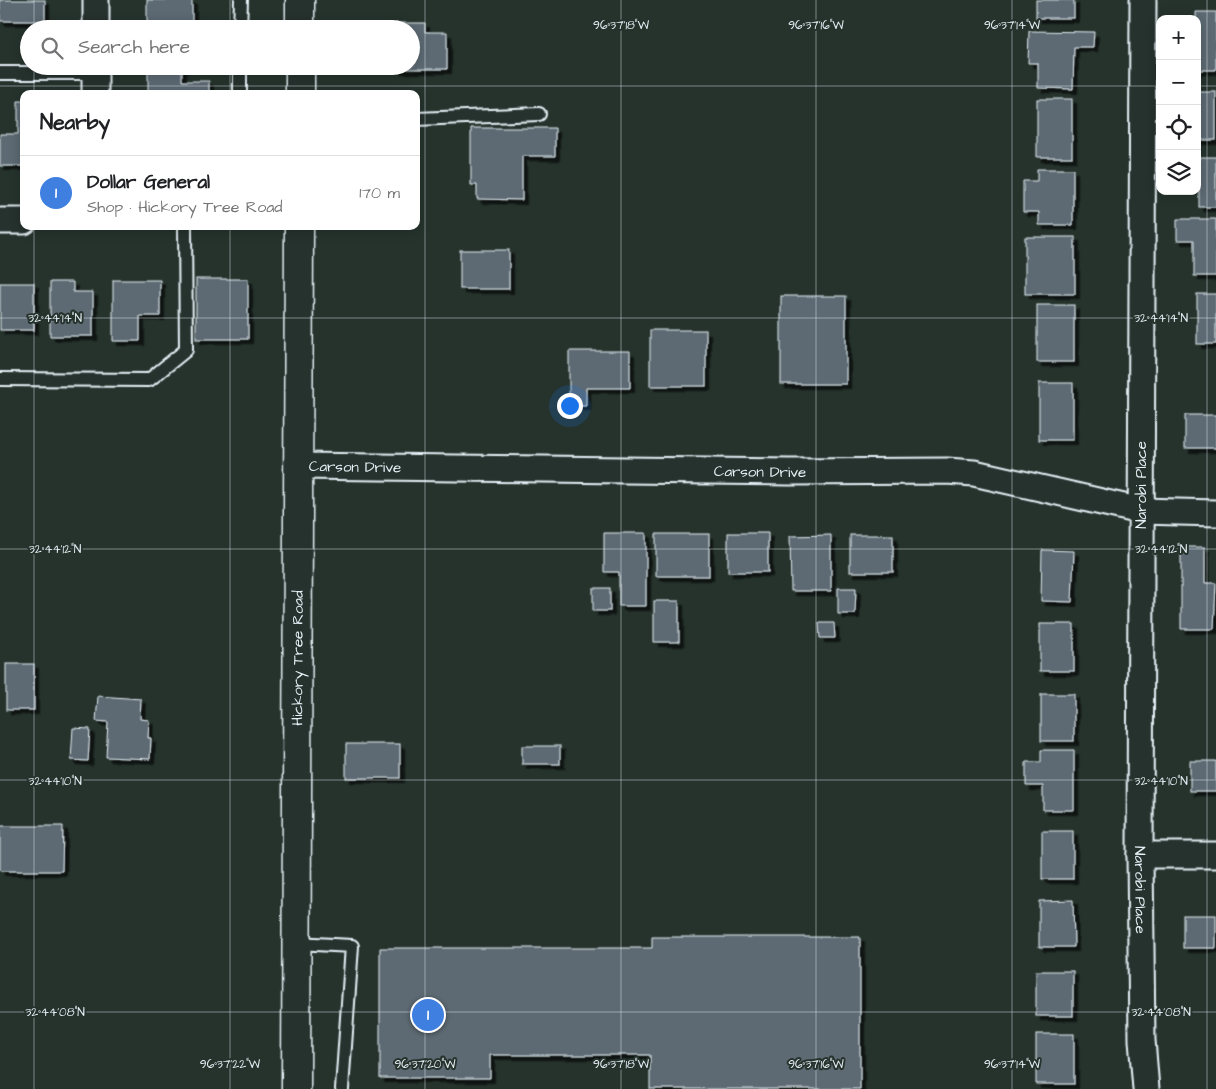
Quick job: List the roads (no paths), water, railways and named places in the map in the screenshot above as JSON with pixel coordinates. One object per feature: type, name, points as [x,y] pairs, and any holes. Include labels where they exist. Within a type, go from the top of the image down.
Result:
[{"type":"street","points":[[96,0],[96,20]]},
{"type":"street","points":[[300,0],[300,20]]},
{"type":"street","name":"Narobi Place","points":[[1143,0],[1140,855],[1142,1040],[1146,1089]]},
{"type":"street","points":[[300,75],[300,90]]},
{"type":"street","points":[[0,221],[20,221]]},
{"type":"street","name":"Hickory Tree Road","points":[[296,1089],[299,230]]},
{"type":"street","name":"Carson Drive","points":[[299,466],[789,472],[946,471],[974,473],[1141,511],[1216,513]]},
{"type":"street","points":[[1140,855],[1216,855]]},
{"type":"lane","points":[[240,20],[241,0]]},
{"type":"lane","points":[[0,73],[20,74]]},
{"type":"lane","points":[[38,75],[95,78]]},
{"type":"lane","points":[[240,75],[240,90]]},
{"type":"lane","points":[[420,119],[538,114]]},
{"type":"lane","points":[[0,379],[149,380],[186,350],[185,230]]},
{"type":"lane","points":[[296,943],[352,946],[342,1089]]},
{"type":"place","name":"Dollar General","points":[[428,1015]]}]
